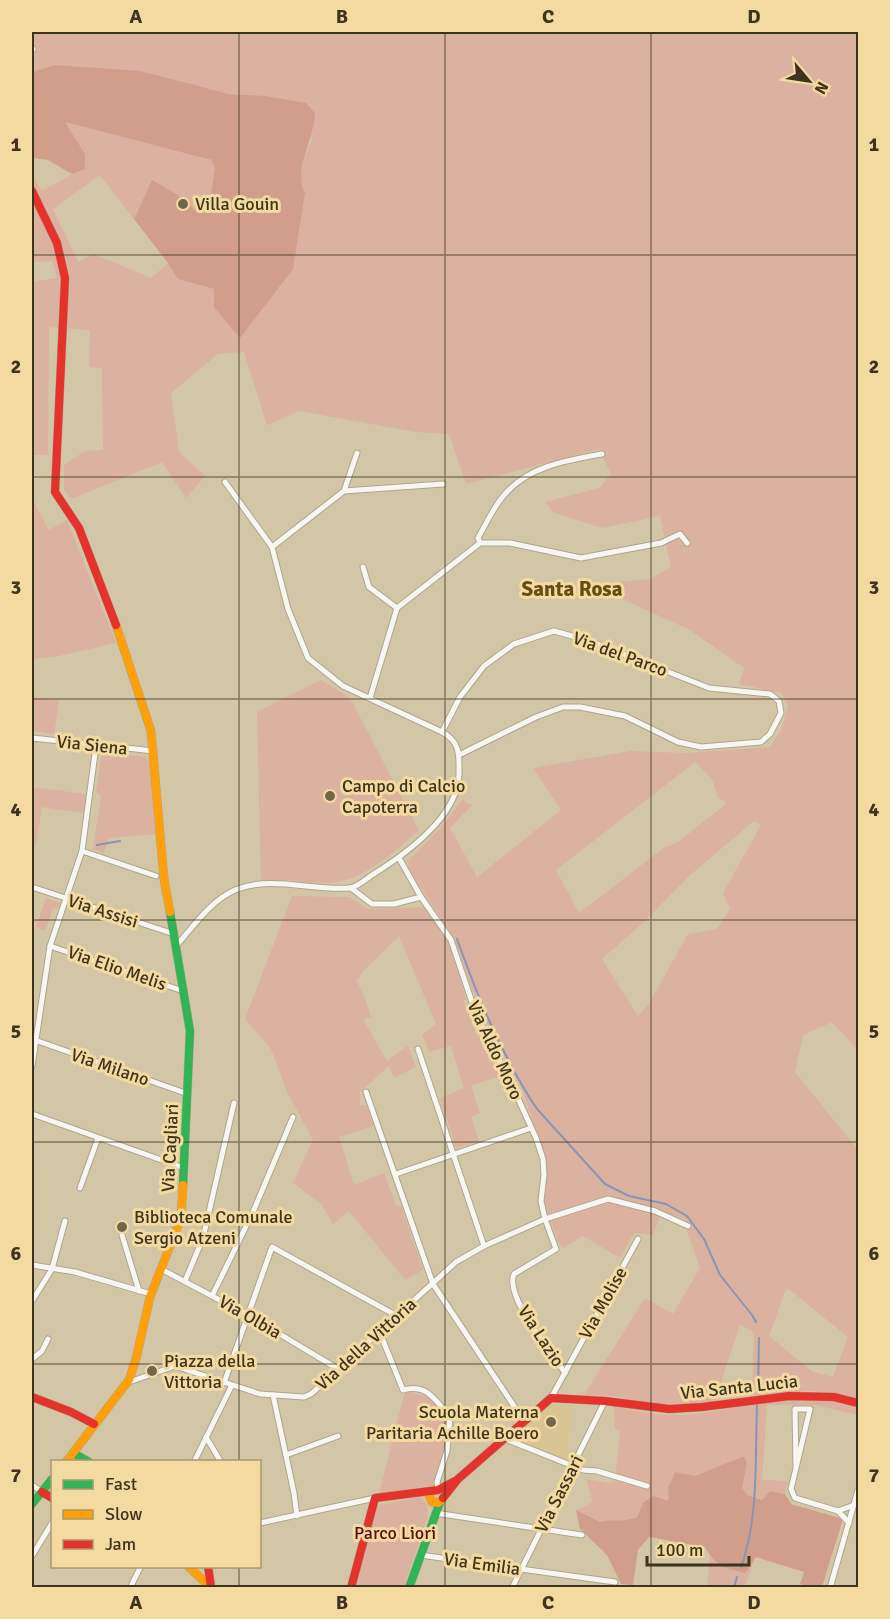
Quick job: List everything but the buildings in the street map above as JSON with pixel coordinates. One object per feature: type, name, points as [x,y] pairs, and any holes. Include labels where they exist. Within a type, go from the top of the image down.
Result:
[{"type":"street","name":"Via Cagliari","points":[[32,191],[57,243],[65,278],[55,492],[79,528],[123,645],[151,731],[161,828],[160,878],[174,934],[190,1031],[181,1218],[177,1234],[150,1294],[135,1364],[129,1380],[67,1460]]},
{"type":"street","points":[[272,547],[344,491],[357,453]]},
{"type":"street","points":[[480,543],[478,538],[505,494],[525,477],[559,461],[602,454]]},
{"type":"street","points":[[176,946],[218,900],[237,890],[258,884],[351,888],[399,858],[432,829],[453,802],[457,792],[459,755],[457,744],[442,732],[343,686],[308,658],[288,609],[272,547],[225,482]]},
{"type":"street","points":[[344,491],[443,484]]},
{"type":"street","points":[[370,698],[397,608],[480,543],[510,543],[581,558],[661,543],[680,534],[687,543]]},
{"type":"street","points":[[363,567],[369,587],[397,608]]},
{"type":"street","name":"Via del Parco","points":[[442,732],[460,697],[484,666],[514,644],[554,631],[590,641],[709,688],[770,694],[779,701],[781,713],[770,734],[761,741],[701,747],[678,742],[625,716],[580,707],[563,707],[536,717],[459,755]]},
{"type":"street","name":"Via Siena","points":[[32,738],[154,751]]},
{"type":"street","points":[[32,1066],[34,1040],[50,946],[82,851],[96,746]]},
{"type":"street","points":[[82,851],[160,878]]},
{"type":"street","name":"Via Aldo Moro","points":[[399,858],[421,897],[451,940],[477,1017],[531,1128],[543,1159],[541,1201],[545,1218]]},
{"type":"street","name":"Via Assisi","points":[[32,887],[174,934]]},
{"type":"street","points":[[351,888],[372,904],[394,904],[421,897]]},
{"type":"street","name":"Via Elio Melis","points":[[50,946],[183,991]]},
{"type":"street","name":"Via Milano","points":[[34,1040],[188,1094]]},
{"type":"street","points":[[418,1049],[484,1246]]},
{"type":"street","points":[[366,1092],[433,1284],[524,1421]]},
{"type":"street","points":[[185,1281],[203,1238],[234,1103]]},
{"type":"street","points":[[32,1114],[184,1168]]},
{"type":"street","points":[[212,1296],[253,1212],[293,1117]]},
{"type":"street","points":[[396,1174],[531,1128]]},
{"type":"street","points":[[80,1188],[98,1138]]},
{"type":"street","name":"Via della Vittoria","points":[[129,1380],[132,1381],[175,1366],[260,1394],[304,1397],[311,1394],[380,1333],[456,1262],[484,1246],[545,1218],[608,1199],[654,1212],[688,1226]]},
{"type":"street","name":"Via Lazio","points":[[545,1218],[556,1249],[514,1274],[512,1284],[519,1305],[565,1373]]},
{"type":"street","points":[[32,1301],[52,1269],[65,1221]]},
{"type":"street","points":[[122,1235],[139,1291]]},
{"type":"street","name":"Via Molise","points":[[551,1398],[638,1239]]},
{"type":"street","points":[[224,1383],[272,1247],[398,1316]]},
{"type":"street","points":[[32,1265],[75,1272],[150,1294]]},
{"type":"street","name":"Via Olbia","points":[[161,1269],[248,1315],[338,1369]]},
{"type":"street","points":[[380,1333],[403,1390],[410,1388],[433,1395],[450,1418],[447,1452],[436,1490]]},
{"type":"street","points":[[32,1359],[42,1351],[48,1339]]},
{"type":"street","points":[[194,1460],[231,1385]]},
{"type":"street","name":"Via Santa Lucia","points":[[551,1398],[676,1409],[708,1407],[797,1394],[826,1395],[858,1403]]},
{"type":"street","points":[[273,1395],[297,1516]]},
{"type":"street","points":[[32,1397],[71,1412],[94,1424]]},
{"type":"street","points":[[409,1587],[433,1517],[442,1500],[458,1479],[551,1398]]},
{"type":"street","name":"Via Sassari","points":[[512,1587],[605,1401]]},
{"type":"street","points":[[796,1469],[795,1409],[810,1409],[796,1469],[791,1489],[795,1498],[838,1511],[849,1523]]},
{"type":"street","points":[[286,1455],[338,1436]]},
{"type":"street","points":[[206,1437],[220,1460]]},
{"type":"street","points":[[504,1438],[573,1467],[597,1471],[647,1486]]},
{"type":"street","points":[[73,1453],[87,1460]]},
{"type":"street","points":[[430,1500],[429,1496],[436,1490],[458,1479]]},
{"type":"street","points":[[32,1504],[51,1480]]},
{"type":"street","points":[[32,1485],[51,1497]]},
{"type":"street","points":[[261,1523],[375,1498],[436,1490],[442,1492],[442,1500]]},
{"type":"street","points":[[830,1587],[858,1490]]},
{"type":"street","points":[[418,1493],[436,1503],[442,1500]]},
{"type":"street","points":[[351,1587],[375,1498]]},
{"type":"street","points":[[838,1511],[854,1504]]},
{"type":"street","points":[[433,1517],[542,1528],[582,1535]]},
{"type":"street","points":[[32,1556],[51,1526]]},
{"type":"street","name":"Via Emilia","points":[[420,1555],[615,1582]]},
{"type":"street","points":[[130,1587],[140,1568]]},
{"type":"street","points":[[190,1568],[208,1587]]},
{"type":"street","points":[[208,1568],[208,1587]]},
{"type":"shaded area","points":[[55,65],[140,71],[229,94],[266,96],[306,103],[315,113],[301,174],[305,193],[293,269],[240,338],[214,307],[214,289],[178,279],[134,219],[152,180],[175,193],[195,210],[211,195],[215,168],[212,160],[65,122],[85,154],[85,169],[72,174],[48,160],[32,158],[32,72]]},
{"type":"shaded area","name":"Scuola Materna Paritaria Achille Boero","points":[[550,1404],[573,1406],[566,1460],[513,1439]]},
{"type":"shaded area","points":[[744,1456],[747,1463],[742,1488],[747,1495],[762,1500],[770,1491],[785,1494],[791,1504],[843,1519],[822,1587],[800,1584],[804,1572],[756,1557],[745,1573],[721,1565],[705,1547],[649,1537],[638,1550],[633,1585],[621,1584],[607,1555],[580,1529],[576,1510],[600,1522],[632,1519],[637,1517],[643,1503],[653,1496],[669,1499],[668,1488],[675,1472],[695,1476]]},
{"type":"green space","points":[[32,32],[858,32],[858,1050],[832,1022],[803,1035],[795,1072],[858,1150],[858,1399],[805,1391],[752,1396],[754,1337],[752,1330],[740,1325],[714,1403],[653,1404],[614,1396],[584,1395],[645,1298],[673,1314],[700,1268],[685,1226],[687,1223],[685,1220],[662,1211],[653,1235],[634,1233],[620,1258],[583,1236],[562,1249],[544,1205],[547,1163],[522,1089],[481,1013],[454,938],[408,868],[409,860],[441,827],[463,799],[466,803],[473,804],[450,828],[477,877],[561,810],[533,768],[630,751],[685,753],[770,747],[782,729],[788,705],[781,693],[739,684],[744,668],[690,630],[620,598],[617,582],[650,579],[671,567],[660,516],[602,528],[553,512],[545,502],[599,488],[611,474],[599,449],[466,484],[449,434],[415,432],[299,411],[267,425],[244,352],[218,354],[171,393],[179,452],[205,476],[186,498],[162,462],[71,499],[64,490],[64,465],[85,451],[103,450],[102,368],[89,367],[90,330],[49,327],[48,455],[32,455],[32,282],[57,278],[52,261],[32,262],[32,174],[42,191],[85,169],[85,154],[64,122],[212,159],[215,168],[211,195],[194,210],[175,193],[152,180],[134,219],[100,175],[53,209],[78,262],[93,254],[151,278],[168,263],[178,279],[214,289],[305,193],[300,182],[304,158],[312,140],[305,103],[266,96],[229,94],[55,65],[32,72]],"holes":[[[695,762],[712,779],[718,797],[727,803],[677,843],[665,847],[579,913],[556,870]],[[754,821],[761,825],[723,893],[730,909],[717,929],[688,934],[650,1002],[638,1016],[602,959],[645,921],[690,875]],[[786,1289],[848,1337],[833,1377],[813,1372],[769,1336]]]},
{"type":"green space","points":[[32,499],[49,530],[67,520],[116,643],[54,657],[32,659]]},
{"type":"green space","name":"Campo di Calcio Capoterra","points":[[321,680],[350,698],[419,830],[377,865],[353,878],[327,883],[289,880],[261,882],[257,712]]},
{"type":"green space","points":[[32,697],[59,701],[54,734],[32,731]]},
{"type":"green space","points":[[107,752],[146,757],[152,767],[159,834],[109,838],[104,853],[93,849],[101,796],[96,792],[101,757]]},
{"type":"green space","points":[[32,787],[86,794],[83,813],[42,807],[36,846],[32,846]]},
{"type":"green space","points":[[292,896],[349,897],[368,909],[425,907],[449,943],[466,998],[463,1002],[473,1020],[471,1023],[497,1071],[502,1075],[471,1086],[480,1113],[471,1117],[479,1141],[456,1148],[440,1098],[464,1088],[451,1046],[429,1052],[422,1035],[436,1024],[399,936],[364,970],[357,981],[371,1017],[363,1019],[387,1061],[408,1046],[416,1067],[394,1078],[389,1066],[360,1092],[360,1105],[366,1105],[374,1126],[339,1137],[354,1185],[384,1173],[396,1206],[401,1206],[423,1270],[405,1280],[349,1211],[333,1224],[322,1205],[293,1183],[313,1140],[288,1094],[271,1049],[245,1019]]},
{"type":"green space","points":[[46,898],[60,903],[58,909],[53,908],[45,931],[36,927]]},
{"type":"green space","points":[[408,1392],[429,1397],[445,1418],[444,1456],[432,1485],[379,1494],[404,1395]]},
{"type":"green space","points":[[803,1397],[842,1402],[858,1407],[858,1415],[815,1405],[767,1405],[762,1480],[788,1481],[785,1494],[770,1491],[762,1500],[747,1495],[741,1488],[747,1463],[744,1456],[695,1476],[669,1499],[643,1503],[637,1517],[632,1519],[600,1522],[576,1510],[593,1502],[586,1479],[609,1483],[615,1481],[620,1431],[615,1429],[614,1406],[649,1413],[684,1415]]},
{"type":"green space","name":"Parco Liori","points":[[419,1497],[426,1502],[427,1518],[404,1587],[354,1588],[376,1506]]},
{"type":"green space","points":[[710,1556],[712,1559],[755,1557],[745,1587],[707,1588]]},
{"type":"waterway","points":[[97,845],[120,841]]},
{"type":"waterway","points":[[457,939],[496,1035],[521,1084],[538,1110],[605,1184],[629,1196],[666,1204],[687,1216],[704,1239],[720,1275],[756,1322]]},
{"type":"waterway","points":[[758,1393],[759,1338]]},
{"type":"waterway","points":[[741,1567],[747,1548],[753,1508],[757,1405]]},
{"type":"waterway","points":[[734,1588],[737,1577]]},
{"type":"traffic: fast","points":[[170,912],[190,1031],[183,1185]]},
{"type":"traffic: fast","points":[[73,1453],[85,1460]]},
{"type":"traffic: fast","points":[[32,1504],[51,1480]]},
{"type":"traffic: fast","points":[[409,1588],[440,1502]]},
{"type":"traffic: slow","points":[[116,625],[151,731],[164,879],[170,912]]},
{"type":"traffic: slow","points":[[68,1460],[129,1380],[150,1297],[181,1218],[183,1185]]},
{"type":"traffic: slow","points":[[433,1490],[429,1495],[432,1502],[438,1503],[442,1500]]},
{"type":"traffic: slow","points":[[190,1568],[211,1588]]},
{"type":"traffic: jam","points":[[32,191],[57,243],[65,278],[55,492],[79,528],[116,625]]},
{"type":"traffic: jam","points":[[443,1498],[458,1479],[551,1398],[605,1401],[669,1409],[789,1396],[834,1397],[858,1403]]},
{"type":"traffic: jam","points":[[32,1397],[71,1412],[94,1424]]},
{"type":"traffic: jam","points":[[351,1588],[375,1498],[438,1490],[455,1481]]},
{"type":"traffic: jam","points":[[42,1492],[51,1497]]},
{"type":"traffic: jam","points":[[208,1568],[211,1587]]},
{"type":"place","name":"Villa Gouin","points":[[183,204]]},
{"type":"place","name":"Campo di Calcio Capoterra","points":[[330,796]]},
{"type":"place","name":"Biblioteca Comunale Sergio Atzeni","points":[[122,1227]]},
{"type":"place","name":"Piazza della Vittoria","points":[[152,1371]]},
{"type":"place","name":"Scuola Materna Paritaria Achille Boero","points":[[551,1422]]},
{"type":"district","name":"Santa Rosa","points":[[572,589]]}]
